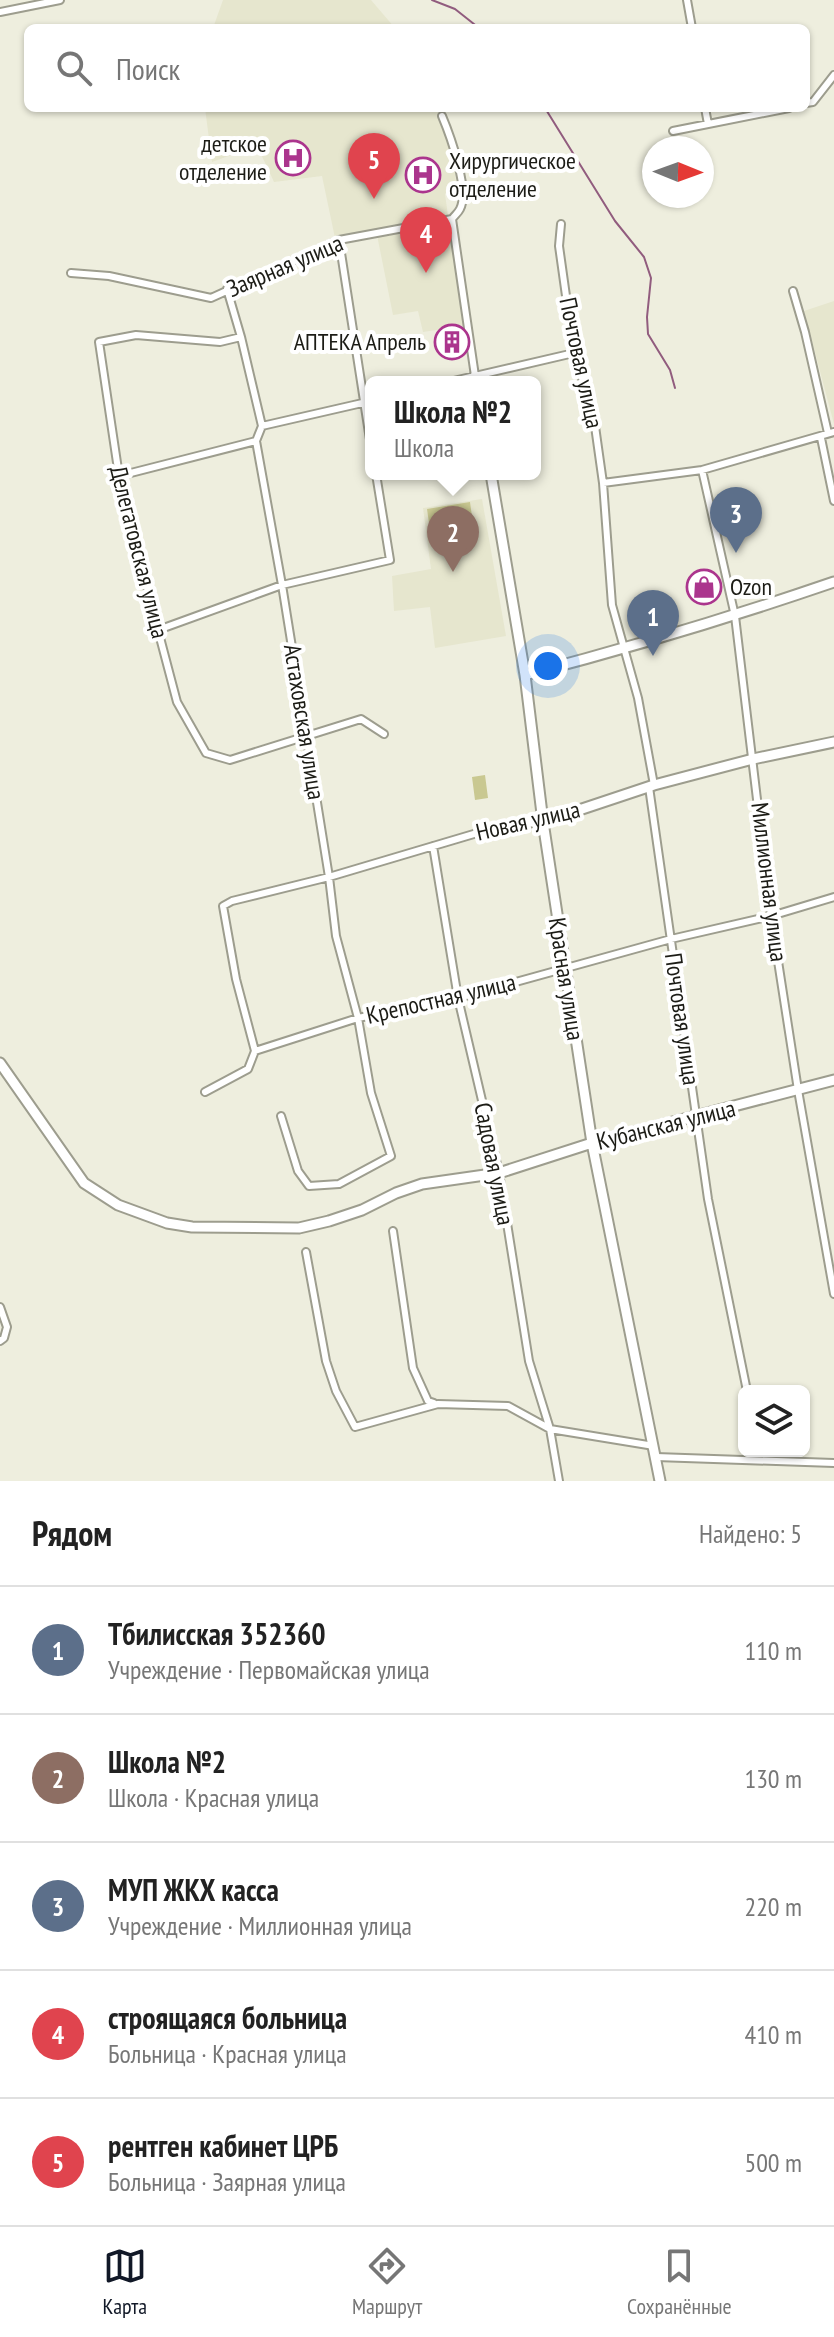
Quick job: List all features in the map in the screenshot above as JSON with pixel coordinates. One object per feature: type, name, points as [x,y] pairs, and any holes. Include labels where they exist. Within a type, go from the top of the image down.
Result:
[{"type":"street","points":[[687,0],[691,24]]},
{"type":"street","points":[[0,12],[58,1]]},
{"type":"street","points":[[810,102],[834,75]]},
{"type":"street","points":[[706,112],[708,124]]},
{"type":"street","points":[[673,131],[769,112]]},
{"type":"street","points":[[442,116],[452,141],[463,197],[461,208],[452,219],[476,376]]},
{"type":"street","name":"Заярная улица","points":[[71,273],[109,276],[211,298],[339,240],[452,219]]},
{"type":"street","name":"Почтовая улица","points":[[561,224],[559,246],[574,353],[593,412],[603,483],[612,605],[638,698],[708,1199],[746,1385]]},
{"type":"street","points":[[339,240],[365,390]]},
{"type":"street","points":[[119,476],[256,441],[262,426],[227,289]]},
{"type":"street","points":[[603,483],[702,470],[831,433],[793,291]]},
{"type":"street","name":"Заярная улица","points":[[99,342],[136,335],[220,342],[241,337]]},
{"type":"street","name":"Делегатовская улица","points":[[99,342],[119,476],[177,702],[206,753],[230,760],[306,739]]},
{"type":"street","points":[[487,376],[574,353]]},
{"type":"street","points":[[262,426],[365,402]]},
{"type":"street","points":[[821,438],[834,501]]},
{"type":"street","name":"Астаховская улица","points":[[256,441],[282,585],[336,936],[358,1018],[371,1093],[391,1156],[339,1184],[309,1186],[298,1171],[281,1116]]},
{"type":"street","name":"Миллионная улица","points":[[702,470],[735,616],[771,916],[834,1294]]},
{"type":"street","points":[[158,630],[282,585],[390,560],[377,480]]},
{"type":"street","name":"Красная улица","points":[[492,480],[525,675],[543,822],[592,1143],[660,1481]]},
{"type":"street","points":[[525,675],[623,650],[834,582]]},
{"type":"street","points":[[306,739],[361,719],[384,734]]},
{"type":"street","name":"Новая улица","points":[[255,1051],[236,979],[223,906],[232,901],[329,877],[494,828],[543,822],[652,786],[753,759],[834,742]]},
{"type":"street","name":"Садовая улица","points":[[433,846],[458,998],[499,1173],[529,1361],[550,1429],[559,1481]]},
{"type":"street","name":"Крепостная улица","points":[[205,1092],[248,1069],[255,1051],[358,1018],[458,998],[834,897]]},
{"type":"street","name":"Кубанская улица","points":[[0,1063],[84,1183],[118,1205],[167,1223],[192,1227],[299,1228],[340,1217],[422,1184],[499,1173],[592,1143],[834,1080]]},
{"type":"street","points":[[393,1231],[413,1368],[428,1401],[508,1406],[550,1429],[654,1446]]},
{"type":"street","points":[[306,1252],[326,1361],[336,1391],[355,1427],[438,1404]]},
{"type":"street","points":[[0,1307],[7,1327],[0,1341]]},
{"type":"street","points":[[656,1457],[834,1463]]},
{"type":"shaded area","points":[[223,0],[371,0],[392,24],[214,24]]},
{"type":"shaded area","points":[[206,112],[438,112],[452,151],[456,181],[445,194],[463,326],[423,332],[418,311],[393,315],[377,235],[335,238],[322,176],[274,182],[260,152],[234,154],[212,162]]},
{"type":"shaded area","points":[[834,301],[834,424],[804,311]]},
{"type":"shaded area","points":[[482,499],[506,636],[435,648],[430,607],[394,611],[392,576],[431,569],[423,508]]},
{"type":"shaded area","points":[[470,502],[473,524],[430,530],[427,509]]},
{"type":"shaded area","points":[[485,775],[488,798],[475,800],[472,777]]},
{"type":"waterway","points":[[432,0],[455,9],[474,24]]},
{"type":"waterway","points":[[547,112],[615,221],[644,257],[651,278],[648,334],[670,370],[675,388]]},
{"type":"place","name":"детское отделение","points":[[293,158]]},
{"type":"place","name":"Хирургическое отделение","points":[[423,175]]},
{"type":"place","name":"рентген кабинет ЦРБ","points":[[374,199]]},
{"type":"place","name":"строящаяся больница","points":[[426,273]]},
{"type":"place","name":"АПТЕКА Апрель","points":[[452,342]]},
{"type":"place","name":"МУП ЖКХ касса","points":[[736,553]]},
{"type":"place","name":"Школа №2","points":[[453,572]]},
{"type":"place","name":"Ozon","points":[[704,587]]},
{"type":"place","name":"Тбилисская 352360","points":[[653,656]]}]
